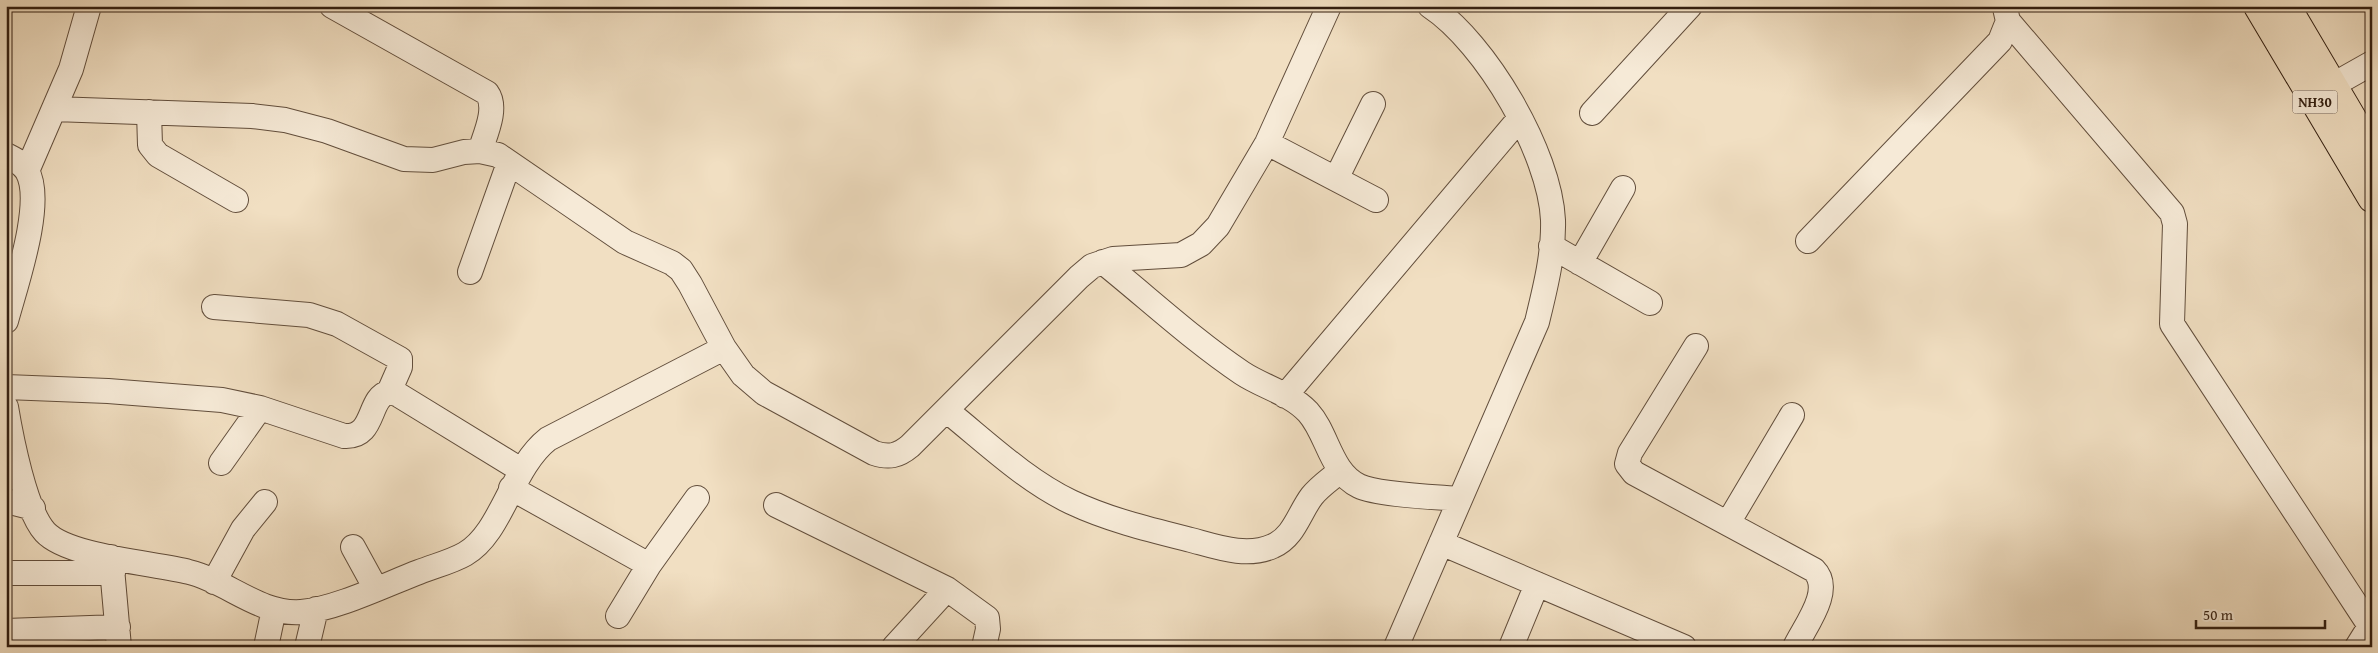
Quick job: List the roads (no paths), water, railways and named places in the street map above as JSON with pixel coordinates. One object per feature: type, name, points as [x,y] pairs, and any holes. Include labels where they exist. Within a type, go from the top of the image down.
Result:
[{"type":"highway","name":"NH30","points":[[2258,6],[2372,198]]},
{"type":"highway","name":"NH30","points":[[2286,6],[2372,152]]},
{"type":"street","points":[[27,171],[71,69],[89,6]]},
{"type":"street","points":[[332,6],[487,93],[491,98],[491,113],[480,151]]},
{"type":"street","points":[[54,109],[285,120],[327,131],[404,159],[433,160],[464,152],[480,151],[498,155],[624,242],[663,258],[681,270],[724,348],[743,375],[764,393],[874,453],[884,456],[902,452],[1079,277],[1103,262],[1133,257],[1181,255],[1201,244],[1218,226],[1267,143],[1329,6]]},
{"type":"street","points":[[1396,647],[1537,322],[1549,272],[1553,220],[1550,195],[1538,158],[1520,118],[1474,45],[1430,6]]},
{"type":"street","points":[[1592,113],[1690,6]]},
{"type":"street","points":[[1808,241],[2000,41],[2006,14]]},
{"type":"street","points":[[2006,14],[2172,213],[2175,224],[2172,324],[2371,624],[2357,647]]},
{"type":"street","points":[[2333,85],[2372,63]]},
{"type":"street","points":[[1336,179],[1373,104]]},
{"type":"street","points":[[148,112],[150,145],[158,155],[236,200]]},
{"type":"street","points":[[1285,396],[1520,118]]},
{"type":"street","points":[[1267,143],[1376,200]]},
{"type":"street","points":[[6,155],[19,162],[27,171],[32,186],[30,226],[6,321]]},
{"type":"street","points":[[470,272],[509,163]]},
{"type":"street","points":[[1580,263],[1623,188]]},
{"type":"street","points":[[1551,246],[1650,304]]},
{"type":"street","points":[[1103,262],[1219,356],[1244,374],[1285,396],[1309,413],[1340,471],[1352,482],[1371,490],[1460,500]]},
{"type":"street","points":[[214,307],[288,312],[337,324],[400,358],[401,364],[389,392]]},
{"type":"street","points":[[1696,346],[1630,453],[1627,464],[1634,473],[1814,570],[1820,576],[1823,582],[1820,598],[1795,647]]},
{"type":"street","points":[[6,573],[112,565],[190,572],[274,609],[287,612],[316,609],[376,589],[464,554],[478,544],[488,530],[516,479],[537,447],[548,439],[724,348]]},
{"type":"street","points":[[6,387],[188,396],[222,400],[260,408],[344,436],[352,436],[361,432],[383,394],[389,392],[396,394],[516,479],[649,565]]},
{"type":"street","points":[[6,406],[22,482],[32,508],[45,532],[58,542],[112,565]]},
{"type":"street","points":[[221,463],[260,408]]},
{"type":"street","points":[[946,410],[1027,476],[1071,502],[1146,528],[1223,548],[1244,551],[1260,550],[1274,546],[1286,537],[1319,488],[1340,471]]},
{"type":"street","points":[[1728,523],[1792,415]]},
{"type":"street","points":[[618,616],[649,565],[697,498]]},
{"type":"street","points":[[6,501],[32,508]]},
{"type":"street","points":[[214,582],[244,529],[265,502]]},
{"type":"street","points":[[776,505],[947,589],[986,618],[988,629],[984,647]]},
{"type":"street","points":[[1441,543],[1684,647]]},
{"type":"street","points":[[353,547],[376,589]]},
{"type":"street","points":[[6,631],[58,638],[118,637],[112,565]]},
{"type":"street","points":[[1511,647],[1537,584]]},
{"type":"street","points":[[894,647],[947,589]]},
{"type":"street","points":[[266,647],[274,609]]},
{"type":"street","points":[[307,647],[316,609]]}]
